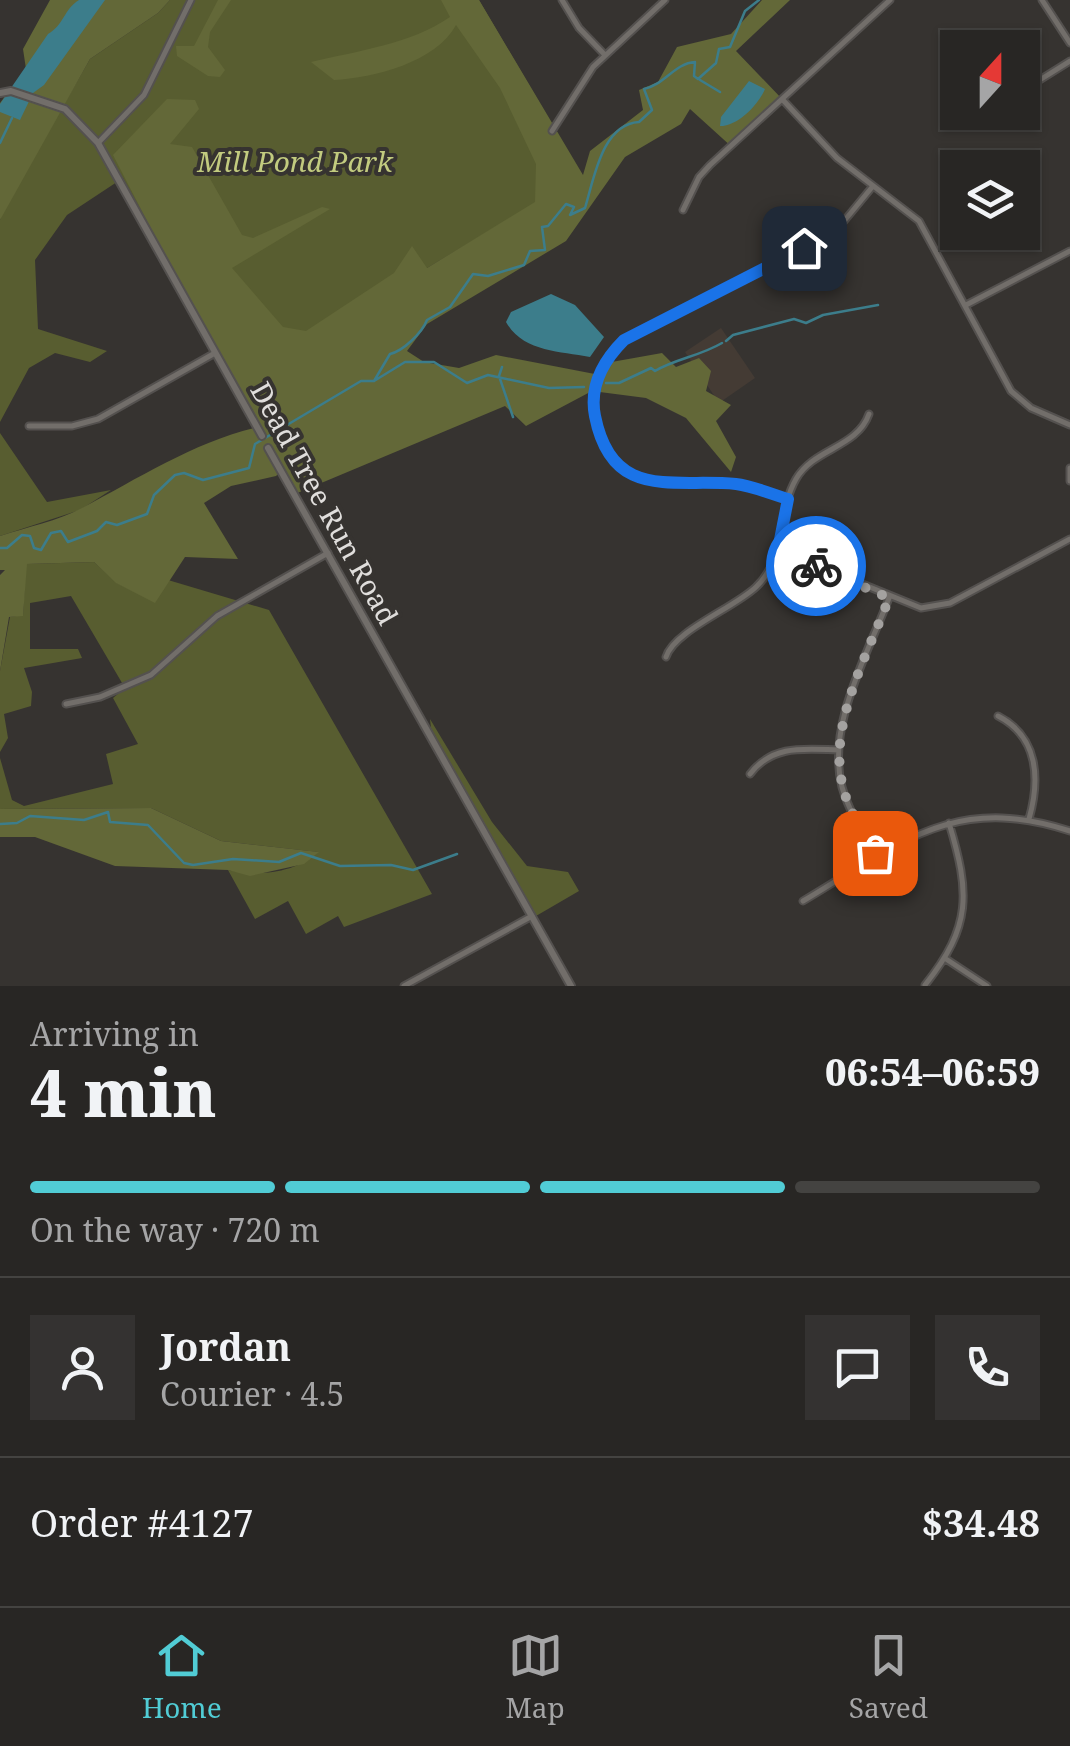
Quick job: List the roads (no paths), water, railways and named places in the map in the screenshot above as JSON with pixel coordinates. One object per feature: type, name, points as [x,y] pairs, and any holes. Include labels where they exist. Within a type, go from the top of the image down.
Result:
[{"type":"street","points":[[98,143],[144,95],[191,0]]},
{"type":"street","points":[[562,0],[580,28],[605,55]]},
{"type":"street","points":[[552,132],[582,80],[665,0]]},
{"type":"street","points":[[683,210],[699,177],[890,0]]},
{"type":"street","points":[[1042,0],[1070,43]]},
{"type":"street","points":[[1040,79],[1070,60]]},
{"type":"street","name":"Dead Tree Run Road","points":[[0,93],[11,91],[70,112],[98,143],[571,986]]},
{"type":"street","points":[[782,99],[838,158],[919,221],[1011,391],[1031,408],[1070,425]]},
{"type":"street","points":[[788,499],[741,485],[672,486],[632,473],[610,454],[601,439],[593,410],[595,390],[605,362],[624,340],[829,236],[844,225],[873,186]]},
{"type":"street","points":[[966,305],[1070,251]]},
{"type":"street","points":[[29,426],[72,426],[98,420],[216,353]]},
{"type":"street","points":[[666,658],[675,641],[756,587],[778,550],[788,499],[805,467],[859,434],[870,414]]},
{"type":"street","points":[[1070,468],[1070,481]]},
{"type":"street","points":[[778,550],[921,608],[950,603],[1070,539]]},
{"type":"street","points":[[66,704],[114,692],[151,675],[217,616],[328,553]]},
{"type":"street","points":[[877,857],[846,796],[838,750],[847,712],[889,598]]},
{"type":"street","points":[[998,716],[1024,740],[1036,769],[1037,786],[1028,819]]},
{"type":"street","points":[[750,774],[763,760],[783,750],[838,750]]},
{"type":"street","points":[[803,900],[877,857],[949,823],[994,815],[1028,819],[1070,831]]},
{"type":"street","points":[[925,985],[946,958],[960,928],[965,904],[964,880],[949,823]]},
{"type":"street","points":[[409,985],[532,916]]},
{"type":"street","points":[[946,958],[987,986]]},
{"type":"water","points":[[79,0],[105,0],[44,85],[33,93],[20,120],[0,112],[0,104],[48,34]]},
{"type":"water","points":[[749,81],[765,89],[762,95],[740,119],[720,126],[721,117]]},
{"type":"water","points":[[551,294],[575,305],[604,337],[590,357],[532,345],[506,322],[511,312]]},
{"type":"waterway","points":[[0,548],[7,548],[22,535],[30,536],[34,548],[41,550],[51,533],[61,531],[68,542],[97,531],[106,522],[117,525],[147,514],[154,495],[175,475],[184,473],[203,480],[249,468],[255,444],[361,381],[374,381],[390,354],[412,341],[427,320],[450,307],[473,274],[488,276],[524,265],[530,251],[545,250],[542,227],[548,226],[566,204],[574,207],[570,215],[585,208],[608,142],[616,132],[639,122],[652,110],[644,89],[688,63],[695,62],[694,76],[698,79],[716,63],[719,49],[730,47],[745,11],[759,0]]},
{"type":"waterway","points":[[700,80],[720,92]]},
{"type":"waterway","points":[[0,143],[12,118]]},
{"type":"waterway","points":[[726,341],[733,335],[794,319],[806,323],[823,315],[878,305]]},
{"type":"waterway","points":[[606,383],[619,383],[651,368],[655,371],[722,343]]},
{"type":"waterway","points":[[374,381],[405,362],[434,362],[467,383],[488,375],[549,388],[584,387]]},
{"type":"waterway","points":[[502,367],[499,376],[513,417]]},
{"type":"waterway","points":[[0,824],[17,823],[30,816],[84,820],[108,812],[110,822],[148,825],[184,863],[193,865],[233,859],[279,862],[301,853],[340,866],[391,865],[413,870],[457,854]]},
{"type":"park label","name":"Mill Pond Park","points":[[295,161]]}]
